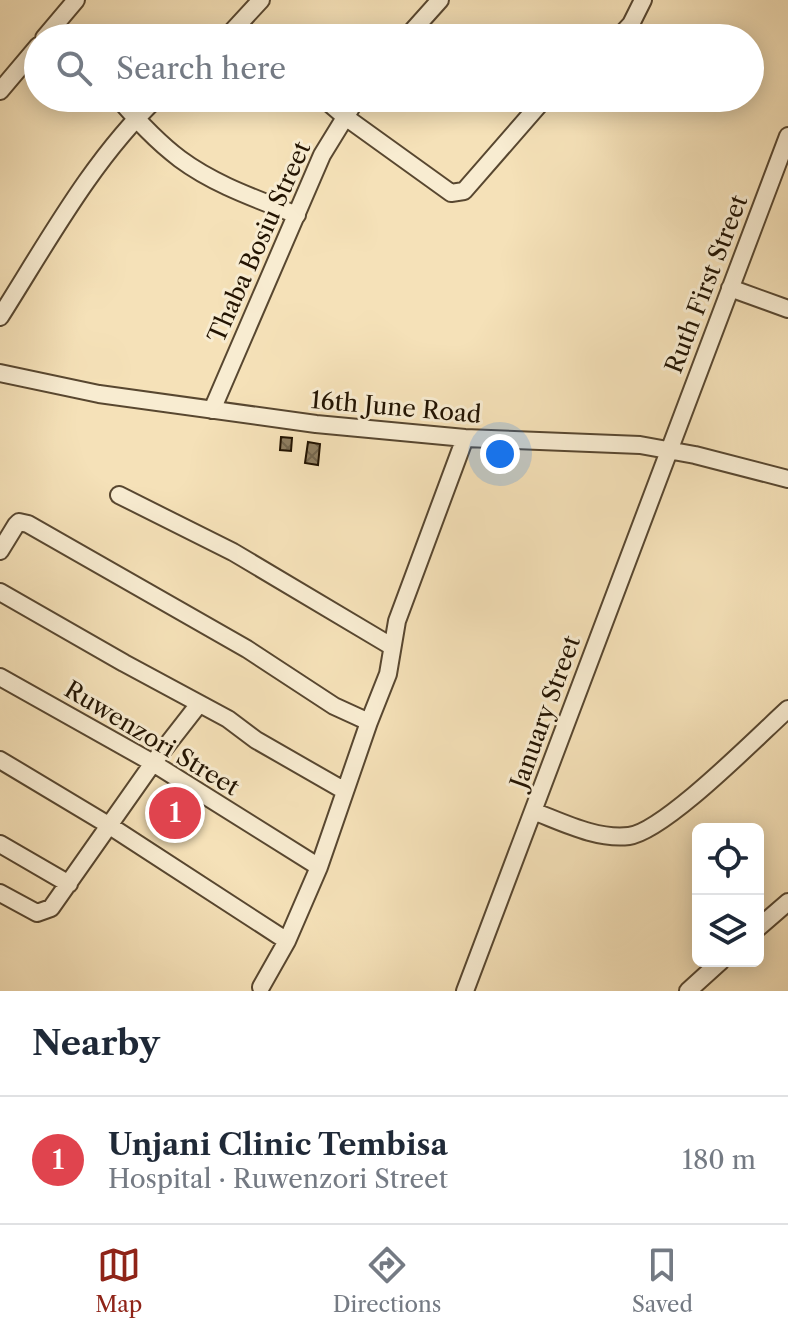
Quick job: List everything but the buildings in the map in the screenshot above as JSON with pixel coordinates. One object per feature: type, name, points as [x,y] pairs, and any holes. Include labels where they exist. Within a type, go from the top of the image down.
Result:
[{"type":"street","points":[[58,24],[76,0]]},
{"type":"street","points":[[240,24],[261,0]]},
{"type":"street","points":[[419,24],[440,0]]},
{"type":"street","points":[[631,24],[643,0]]},
{"type":"street","points":[[0,91],[24,64]]},
{"type":"street","points":[[130,112],[163,146],[207,176],[297,215]]},
{"type":"street","points":[[0,317],[100,165],[143,112]]},
{"type":"street","points":[[339,112],[451,193],[464,191],[533,112]]},
{"type":"street","name":"Thaba Bosiu Street","points":[[212,410],[322,155],[347,112]]},
{"type":"street","name":"Ruth First Street","points":[[668,449],[784,157],[788,136]]},
{"type":"street","points":[[730,288],[788,309]]},
{"type":"street","name":"16th June Road","points":[[0,373],[99,394],[316,424],[465,438],[611,442],[668,449],[788,479]]},
{"type":"street","points":[[261,987],[287,941],[319,867],[388,674],[391,646],[401,609],[465,438]]},
{"type":"street","name":"January Street","points":[[465,991],[668,449]]},
{"type":"street","points":[[119,495],[233,552],[391,646]]},
{"type":"street","points":[[0,551],[19,522],[28,524],[247,649],[334,706],[369,722]]},
{"type":"street","points":[[0,592],[199,704],[345,791]]},
{"type":"street","name":"Ruwenzori Street","points":[[0,677],[153,763],[319,867]]},
{"type":"street","points":[[0,893],[30,911],[42,913],[51,908],[153,763],[199,704]]},
{"type":"street","points":[[533,811],[590,832],[628,836],[644,832],[671,814],[788,709]]},
{"type":"street","points":[[0,760],[110,826],[287,941]]},
{"type":"street","points":[[0,844],[69,884]]},
{"type":"street","points":[[764,923],[788,902]]},
{"type":"street","points":[[688,991],[714,967]]},
{"type":"place","name":"Unjani Clinic Tembisa","points":[[175,813]]}]
